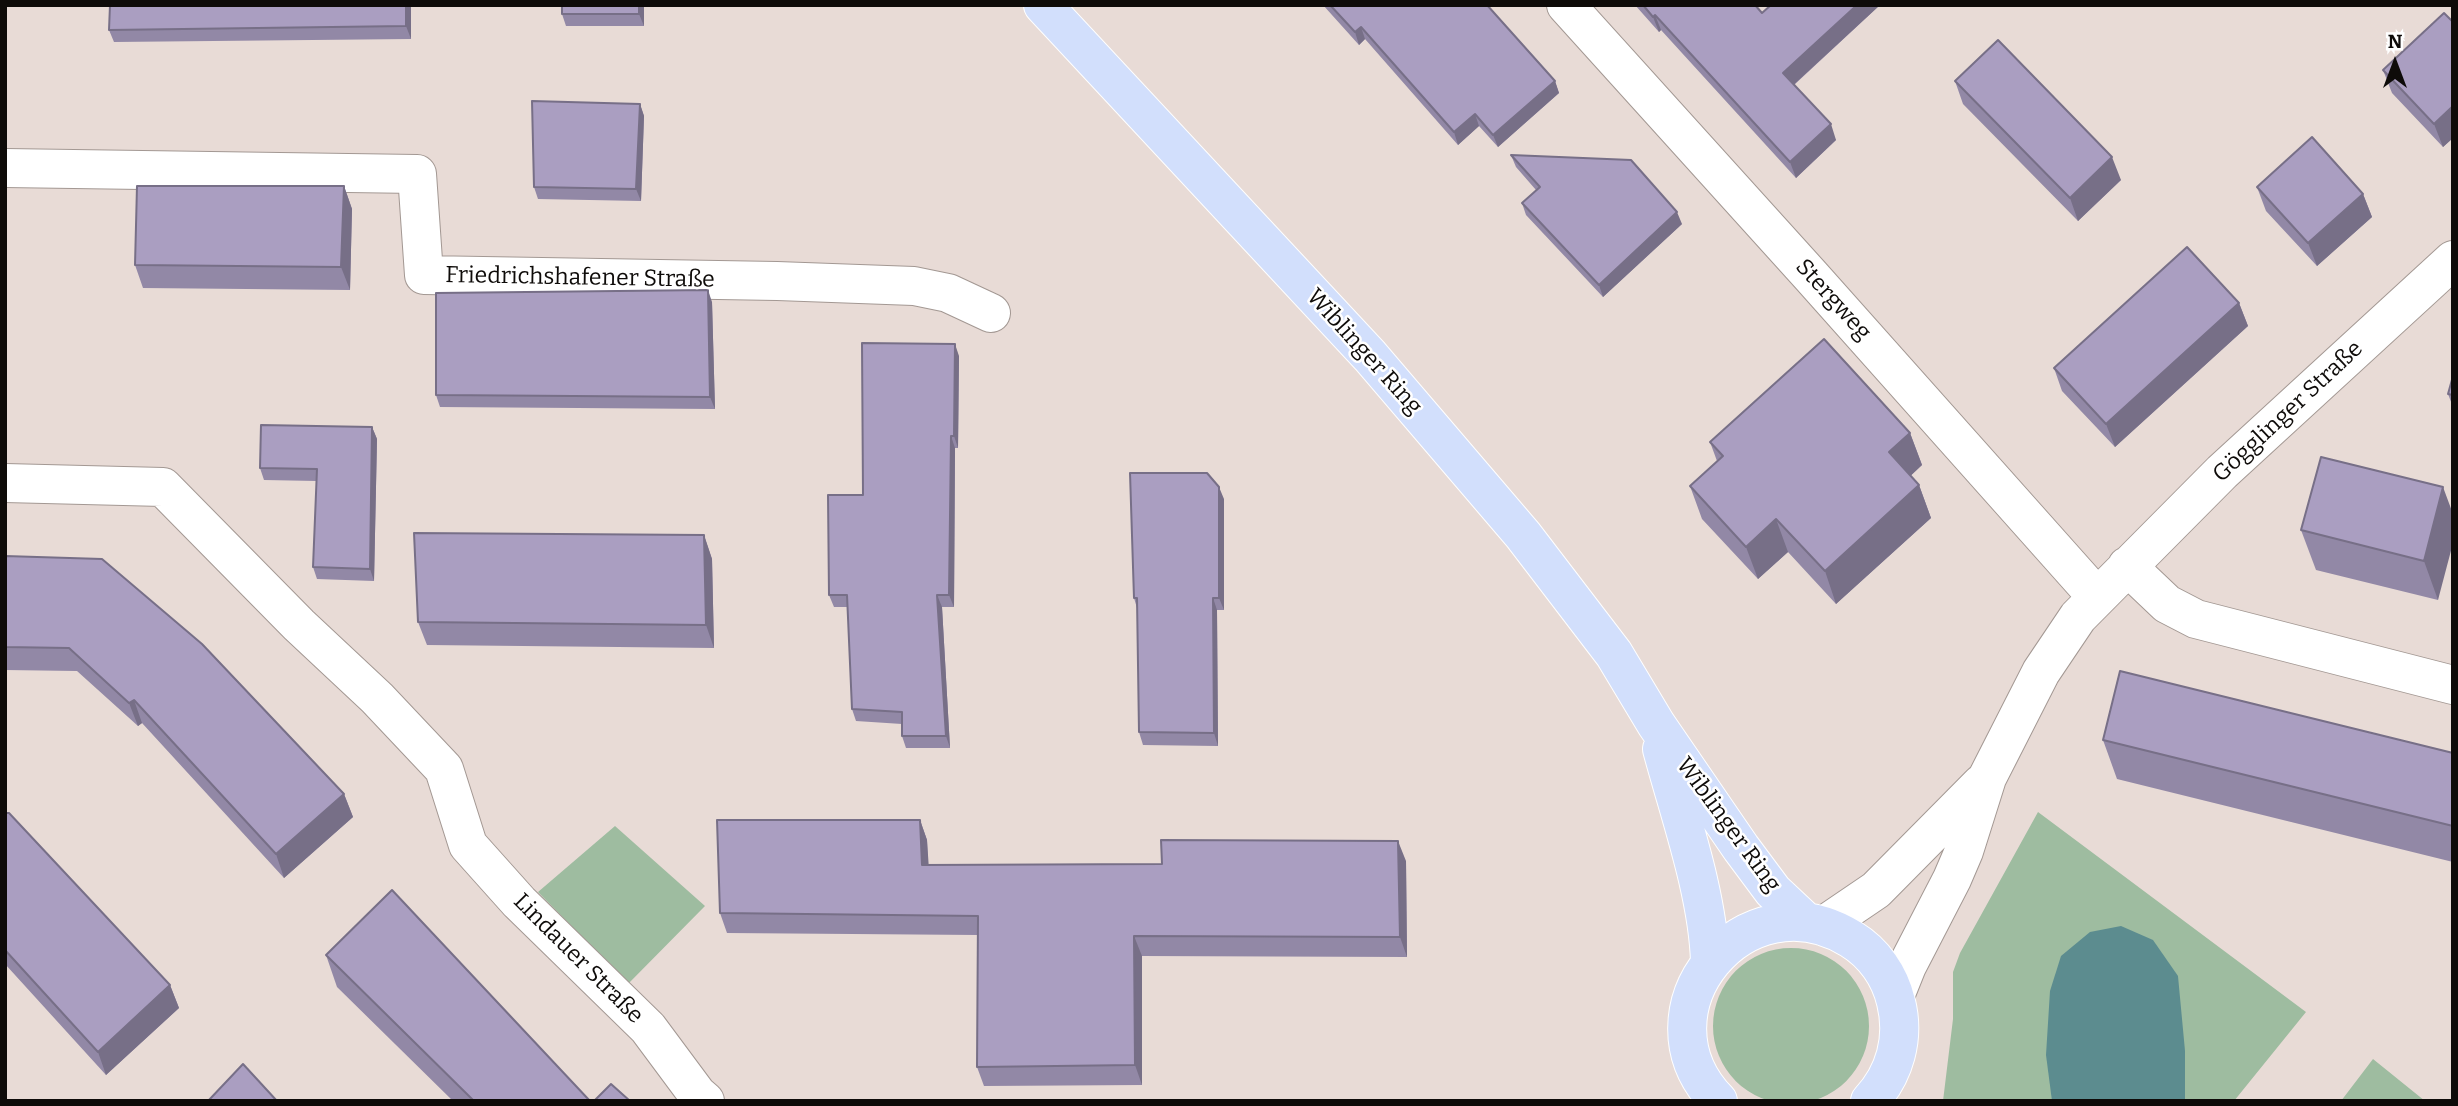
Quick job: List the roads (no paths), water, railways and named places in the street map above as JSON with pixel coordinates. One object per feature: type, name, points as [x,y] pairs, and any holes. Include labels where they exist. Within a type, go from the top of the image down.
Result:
[{"type":"main road","name":"Wiblinger Ring","points":[[1043,5],[1370,356],[1523,535],[1614,654],[1656,724],[1773,891],[1814,924],[1840,932],[1869,953],[1885,973],[1895,996]]},
{"type":"main road","name":"Wiblinger Ring","points":[[1656,724],[1704,905],[1710,962]]},
{"type":"main road","points":[[1706,1094],[1689,1046],[1689,1011],[1700,977],[1710,962],[1737,938],[1753,930],[1779,922],[1814,924]]},
{"type":"main road","points":[[1882,1093],[1898,1047],[1899,1013],[1895,996]]},
{"type":"street","name":"Stergweg","points":[[1566,5],[1821,286],[2097,597]]},
{"type":"street","name":"Friedrichshafener Straße","points":[[5,167],[417,174],[424,275],[914,286],[948,293],[991,313]]},
{"type":"street","name":"Gögglinger Straße","points":[[1895,996],[1964,851],[1987,778],[2041,672],[2072,625],[2222,472],[2453,260]]},
{"type":"street","name":"Lindauer Straße","points":[[5,483],[163,487],[299,625],[377,698],[437,761],[444,769],[468,845],[502,885],[648,1028],[705,1101]]},
{"type":"street","points":[[2127,566],[2167,604],[2196,618],[2453,685]]},
{"type":"street","name":"Gögglinger Straße","points":[[1814,924],[1876,890],[1987,778]]},
{"type":"water","points":[[2121,926],[2153,940],[2178,976],[2185,1051],[2185,1101],[2052,1101],[2046,1055],[2050,991],[2061,956],[2090,932]]}]
